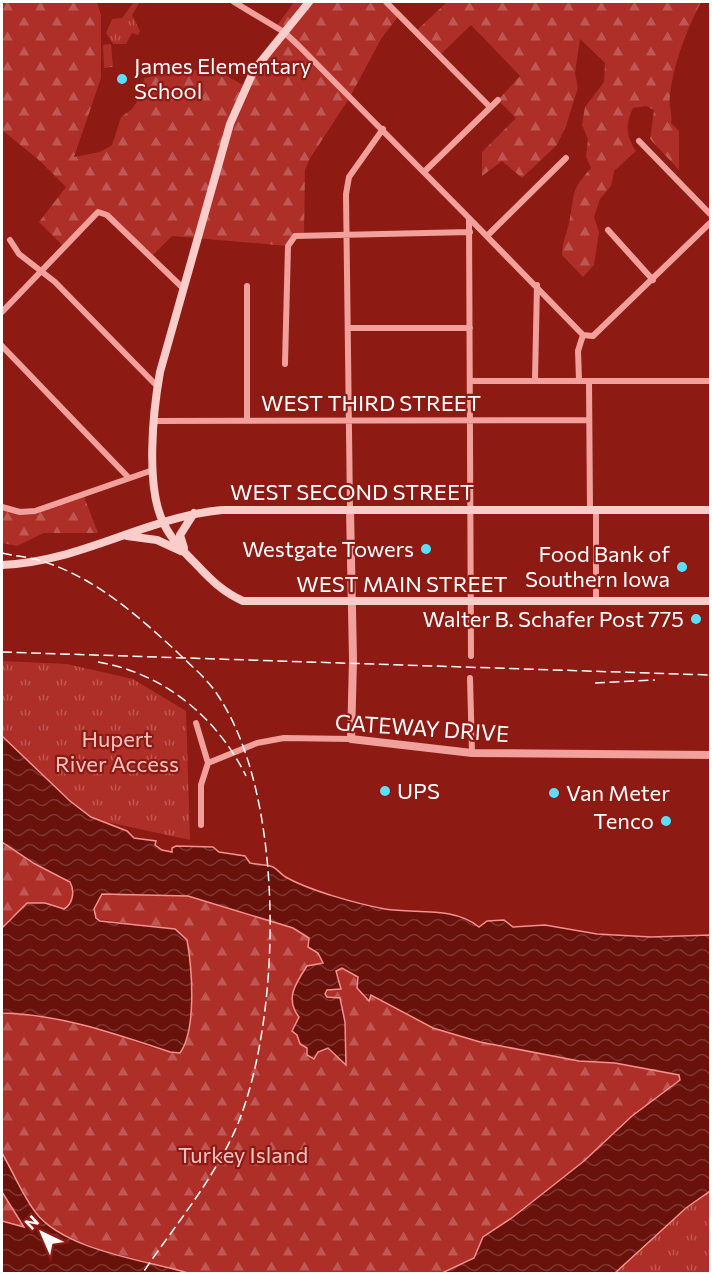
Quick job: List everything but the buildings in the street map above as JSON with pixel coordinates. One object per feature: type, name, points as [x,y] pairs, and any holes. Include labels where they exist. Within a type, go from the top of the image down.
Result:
[{"type":"main road","points":[[163,522],[153,470],[157,386],[184,289],[241,95],[254,70],[309,2]]},
{"type":"main road","name":"WEST SECOND STREET","points":[[2,565],[41,561],[194,513],[350,509],[711,510]]},
{"type":"main road","points":[[186,554],[180,535],[194,513]]},
{"type":"main road","name":"WEST MAIN STREET","points":[[163,522],[186,554],[214,583],[226,593],[243,601],[711,601]]},
{"type":"main road","points":[[124,536],[157,540],[186,554]]},
{"type":"street","points":[[234,2],[284,32],[425,171],[584,335],[593,336],[711,223]]},
{"type":"street","points":[[386,2],[490,107]]},
{"type":"street","points":[[425,171],[498,100]]},
{"type":"street","points":[[351,739],[352,602],[347,234],[349,177],[383,129]]},
{"type":"street","points":[[639,141],[711,214]]},
{"type":"street","points":[[488,235],[566,158]]},
{"type":"street","points":[[2,312],[95,213],[106,215],[184,289]]},
{"type":"street","points":[[469,218],[471,656]]},
{"type":"street","points":[[608,230],[653,280]]},
{"type":"street","points":[[285,364],[288,246],[296,236],[470,232]]},
{"type":"street","points":[[10,240],[19,254],[55,282],[157,386]]},
{"type":"street","points":[[535,380],[537,285]]},
{"type":"street","points":[[247,421],[248,286]]},
{"type":"street","points":[[349,328],[470,328]]},
{"type":"street","points":[[579,380],[578,351],[584,335]]},
{"type":"street","points":[[2,346],[129,477]]},
{"type":"street","points":[[470,381],[711,381]]},
{"type":"street","points":[[590,381],[589,420],[596,602]]},
{"type":"street","name":"WEST THIRD STREET","points":[[154,421],[589,420]]},
{"type":"street","points":[[2,507],[20,512],[35,511],[153,470]]},
{"type":"street","points":[[470,678],[472,753]]},
{"type":"street","points":[[196,723],[208,763],[201,785],[201,825]]},
{"type":"street","name":"GATEWAY DRIVE","points":[[208,763],[257,743],[284,738],[351,739],[472,753],[711,755]]},
{"type":"green space","points":[[2,2],[97,2],[101,15],[101,78],[74,157],[100,152],[112,145],[121,117],[132,109],[140,97],[144,78],[192,69],[204,73],[216,70],[245,86],[283,32],[276,27],[294,2],[386,2],[400,14],[381,39],[350,97],[309,160],[305,170],[304,235],[295,236],[288,246],[172,236],[151,257],[107,215],[98,212],[63,246],[39,222],[66,187],[40,161],[2,130]]},
{"type":"green space","points":[[134,2],[140,2],[132,15],[140,31],[138,35],[132,33],[126,44],[113,44],[106,33],[112,19],[122,18]]},
{"type":"green space","points":[[447,2],[701,2],[681,48],[670,99],[671,123],[679,131],[679,170],[650,139],[654,110],[646,106],[633,108],[628,130],[636,151],[614,171],[611,186],[600,199],[594,217],[599,232],[594,265],[583,277],[562,255],[562,250],[575,191],[591,168],[586,157],[588,139],[582,125],[585,107],[604,82],[605,63],[580,39],[575,73],[578,88],[566,126],[557,145],[522,178],[502,161],[482,176],[482,152],[516,118],[498,100],[520,76],[471,25],[440,55],[416,31]]},
{"type":"green space","points":[[111,44],[113,67],[104,68],[103,45]]},
{"type":"green space","points":[[83,494],[98,533],[44,533],[17,546],[2,543],[2,507],[34,509]]},
{"type":"green space","name":"Hupert River Access","points":[[2,661],[67,664],[133,679],[186,711],[190,840],[93,819],[26,771],[2,745]]},
{"type":"green space","points":[[2,842],[35,864],[70,882],[73,897],[70,904],[64,909],[45,903],[11,917],[2,928]]},
{"type":"green space","name":"Turkey Island","points":[[102,894],[188,896],[293,928],[309,938],[323,960],[302,1011],[298,1033],[300,1044],[314,1059],[318,1052],[328,1048],[346,1064],[345,1046],[325,994],[340,980],[336,970],[342,968],[358,977],[370,1001],[370,995],[433,1028],[480,1042],[579,1061],[615,1063],[679,1075],[680,1080],[632,1116],[584,1161],[513,1217],[483,1237],[474,1258],[442,1273],[188,1273],[98,1249],[55,1231],[33,1209],[2,1153],[2,1013],[40,1016],[78,1023],[162,1050],[182,1051],[185,1045],[192,997],[187,940],[175,929],[97,919],[94,909]]},
{"type":"green space","points":[[710,1191],[710,1273],[615,1274],[686,1208]]},
{"type":"green space","points":[[2,1192],[23,1225],[25,1227],[2,1221]]},
{"type":"water","points":[[2,736],[70,801],[91,817],[127,831],[134,838],[156,841],[155,845],[162,850],[172,852],[172,848],[176,846],[213,847],[219,852],[245,856],[250,863],[273,867],[294,881],[333,896],[385,909],[446,913],[469,920],[479,927],[487,921],[504,920],[513,927],[545,925],[597,934],[651,937],[710,935],[710,1191],[686,1208],[615,1273],[442,1273],[474,1258],[483,1237],[513,1217],[584,1161],[632,1116],[680,1080],[679,1075],[615,1063],[579,1061],[480,1042],[433,1028],[371,995],[369,1001],[357,988],[358,977],[342,968],[336,971],[341,989],[327,990],[325,994],[327,997],[340,998],[345,1022],[346,1065],[328,1048],[318,1052],[314,1059],[307,1055],[307,1048],[300,1044],[297,1035],[292,1031],[299,1017],[292,998],[296,985],[307,966],[323,963],[318,953],[308,947],[309,938],[293,928],[188,896],[102,894],[94,909],[96,918],[100,921],[175,929],[187,940],[192,998],[189,1029],[180,1053],[66,1021],[2,1013],[2,928],[27,903],[45,903],[64,909],[71,901],[73,893],[70,882],[35,864],[2,842]]},
{"type":"water","points":[[2,1153],[31,1206],[49,1226],[85,1245],[188,1273],[2,1273],[2,1221],[24,1227],[2,1192]]},
{"type":"railway","points":[[2,553],[42,561],[97,587],[146,624],[205,678],[215,690],[241,740],[256,790],[266,847],[270,906],[269,965],[263,1023],[253,1075],[239,1121],[219,1161],[195,1200],[142,1274]]},
{"type":"railway","points":[[2,652],[710,675]]},
{"type":"railway","points":[[98,662],[144,676],[166,687],[186,701],[220,735],[246,776]]},
{"type":"railway","points":[[595,683],[655,680]]},
{"type":"place","name":"James Elementary School","points":[[122,79]]},
{"type":"place","name":"Westgate Towers","points":[[426,549]]},
{"type":"place","name":"Food Bank of Southern Iowa","points":[[682,567]]},
{"type":"place","name":"Walter B. Schafer Post 775","points":[[696,619]]},
{"type":"place","name":"UPS","points":[[385,791]]},
{"type":"place","name":"Van Meter","points":[[554,793]]},
{"type":"place","name":"Tenco","points":[[666,821]]}]
